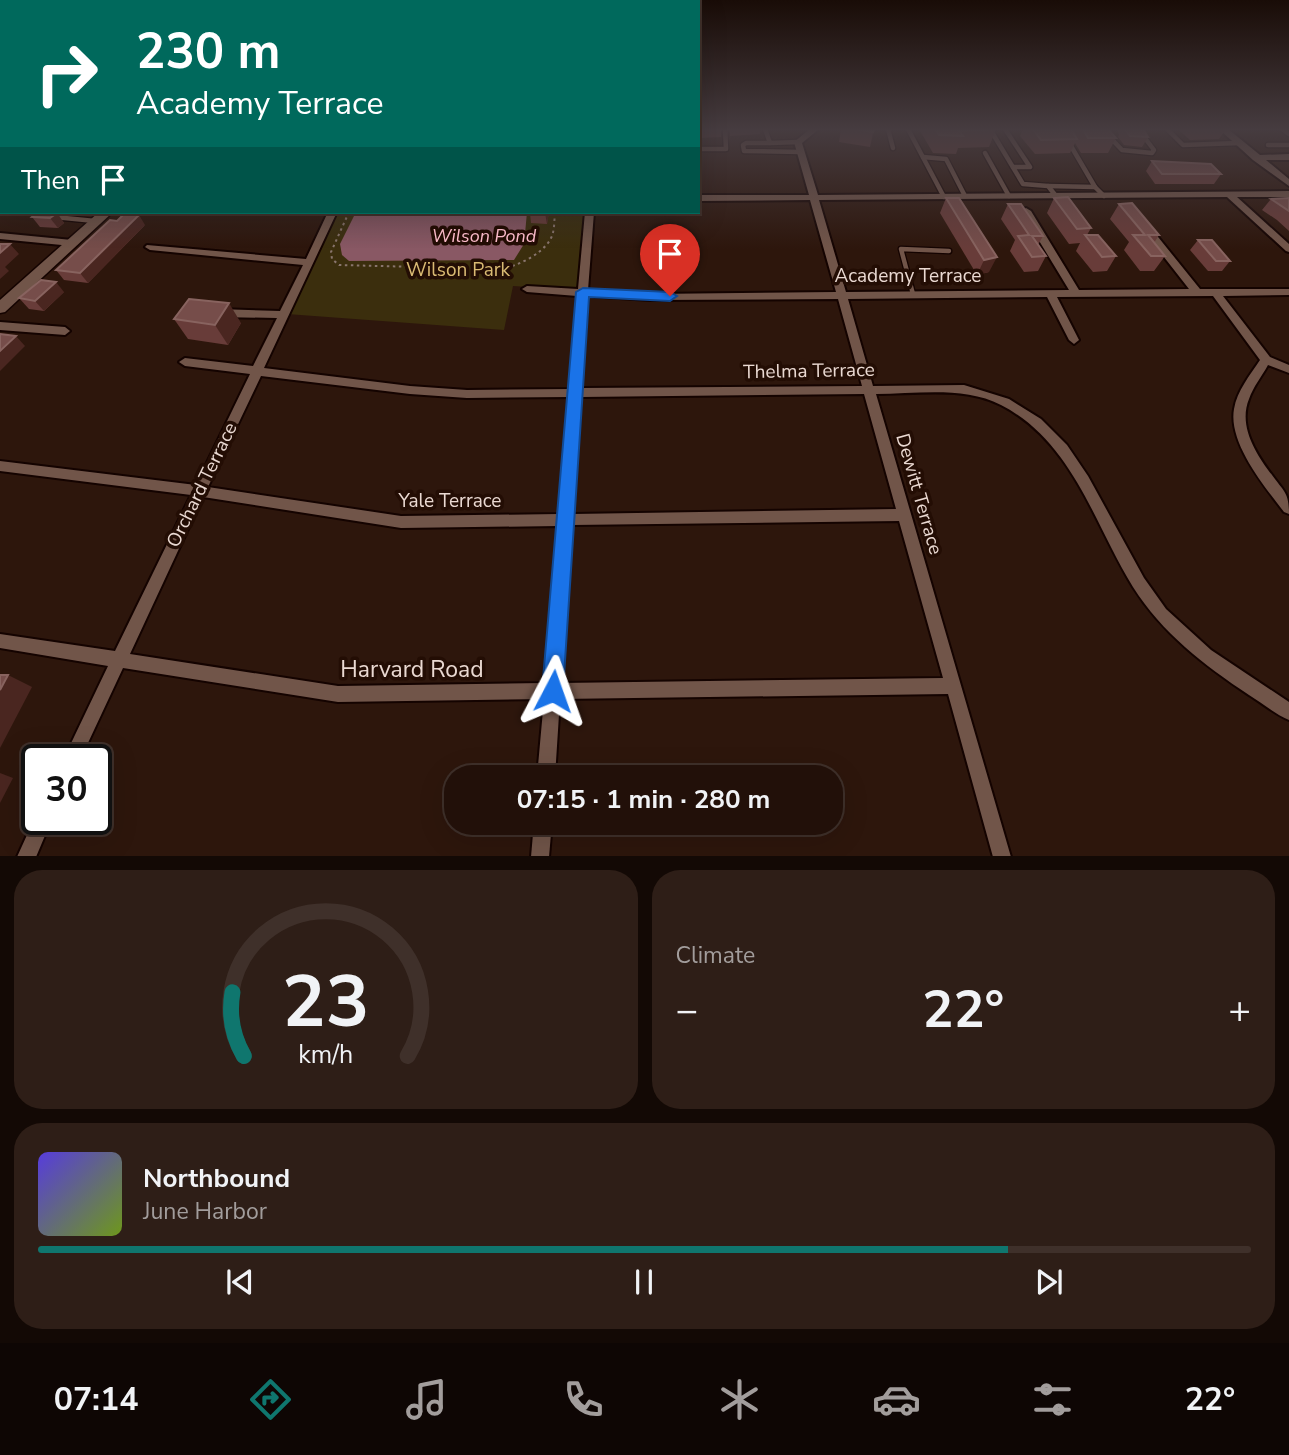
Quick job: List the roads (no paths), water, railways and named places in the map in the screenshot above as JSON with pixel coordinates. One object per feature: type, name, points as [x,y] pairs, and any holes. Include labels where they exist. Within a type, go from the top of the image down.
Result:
[{"type":"main road","points":[[0,308],[101,217]]},
{"type":"street","name":"Dewitt Terrace","points":[[806,169],[1002,856]]},
{"type":"street","points":[[1270,169],[1289,183]]},
{"type":"street","points":[[700,198],[1289,194]]},
{"type":"street","points":[[1231,196],[1289,249]]},
{"type":"street","points":[[1026,211],[1076,293]]},
{"type":"street","name":"Orchard Terrace","points":[[79,744],[332,214]]},
{"type":"street","points":[[547,765],[589,214]]},
{"type":"street","points":[[1137,216],[1197,292]]},
{"type":"street","points":[[0,236],[72,243]]},
{"type":"street","points":[[150,247],[309,262]]},
{"type":"street","name":"Academy Terrace","points":[[527,289],[650,297],[1289,292]]},
{"type":"street","points":[[1215,292],[1266,360],[1289,369]]},
{"type":"street","points":[[1050,293],[1073,340]]},
{"type":"street","points":[[208,313],[284,315]]},
{"type":"street","points":[[0,326],[65,331]]},
{"type":"street","points":[[1266,360],[1247,392],[1239,412],[1250,449],[1261,471],[1289,508]]},
{"type":"street","name":"Thelma Terrace","points":[[185,362],[467,394],[964,389],[986,393],[1006,401],[1026,414],[1072,461],[1098,501],[1124,559],[1162,615],[1230,672],[1289,712]]},
{"type":"street","name":"Yale Terrace","points":[[0,466],[199,491],[401,522],[905,515]]},
{"type":"street","name":"Harvard Road","points":[[0,641],[338,694],[954,686]]},
{"type":"street","points":[[26,856],[36,835]]},
{"type":"street","points":[[540,856],[542,835]]},
{"type":"lane","points":[[929,169],[944,197]]},
{"type":"lane","points":[[951,169],[965,197]]},
{"type":"lane","points":[[994,169],[1009,196]]},
{"type":"lane","points":[[1014,169],[1023,184],[1095,187]]},
{"type":"lane","points":[[1084,169],[1104,196]]},
{"type":"lane","points":[[1048,186],[1056,196]]},
{"type":"lane","points":[[47,214],[44,216],[101,217]]},
{"type":"lane","points":[[913,294],[901,249],[949,250]]},
{"type":"water","name":"Wilson Pond","points":[[355,214],[527,214],[524,244],[514,260],[349,261],[342,255],[340,244]]},
{"type":"park label","name":"Wilson Park","points":[[458,270]]}]
